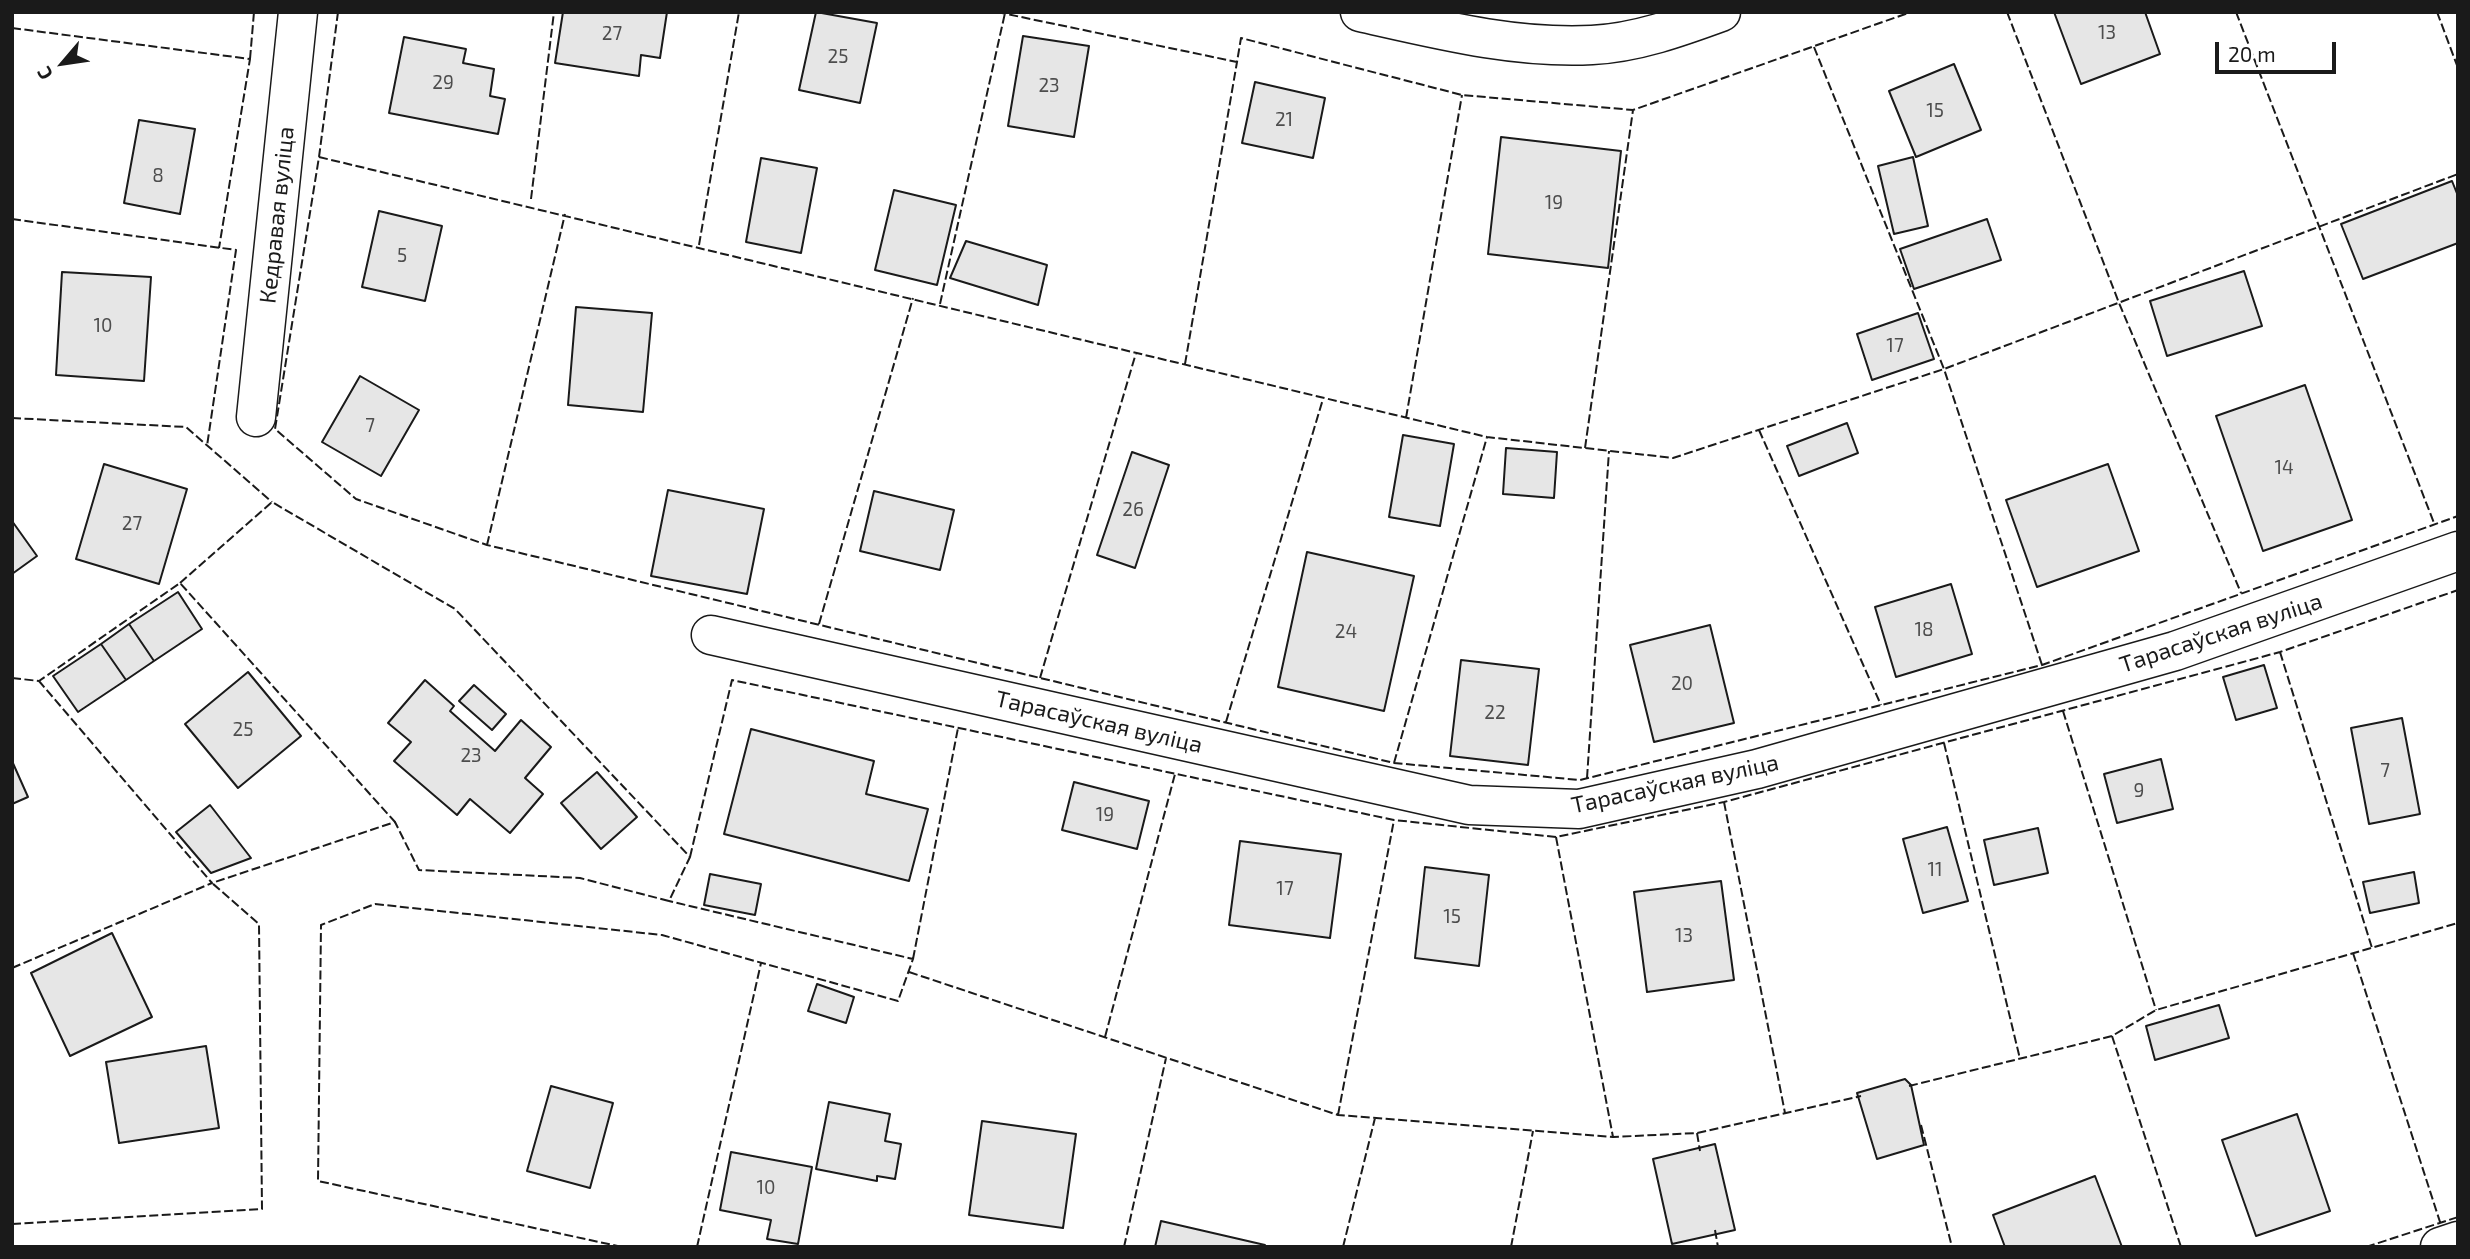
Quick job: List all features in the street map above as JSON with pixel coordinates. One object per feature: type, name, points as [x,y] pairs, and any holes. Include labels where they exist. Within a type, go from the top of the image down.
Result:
[{"type":"street","name":"Кедравая вуліца","points":[[256,417],[298,12]]},
{"type":"street","points":[[1360,12],[1450,32],[1519,43],[1593,46],[1669,32],[1721,12]]},
{"type":"street","name":"Тарасаўская вуліца","points":[[711,635],[1469,805],[1579,809],[1757,769],[2175,651],[2458,551]]},
{"type":"street","points":[[2441,1247],[2458,1241]]},
{"type":"building","points":[[563,12],[667,12],[660,58],[641,55],[639,76],[555,63]]},
{"type":"building","points":[[816,12],[877,23],[860,103],[799,90]]},
{"type":"building","points":[[2054,12],[2145,12],[2160,54],[2081,84]]},
{"type":"building","points":[[1023,36],[1089,46],[1074,137],[1008,126]]},
{"type":"building","points":[[404,37],[466,49],[463,63],[494,69],[490,96],[505,99],[498,134],[389,113]]},
{"type":"building","points":[[1954,64],[1981,130],[1916,157],[1889,91]]},
{"type":"building","points":[[1255,82],[1325,98],[1313,158],[1242,143]]},
{"type":"building","points":[[139,120],[195,129],[180,214],[124,203]]},
{"type":"building","points":[[1501,137],[1621,151],[1608,268],[1488,254]]},
{"type":"building","points":[[1913,157],[1928,226],[1894,234],[1878,166]]},
{"type":"building","points":[[761,158],[817,168],[801,253],[746,242]]},
{"type":"building","points":[[2452,181],[2458,196],[2458,243],[2363,279],[2341,224]]},
{"type":"building","points":[[894,190],[956,205],[937,285],[875,270]]},
{"type":"building","points":[[379,211],[442,226],[425,301],[362,287]]},
{"type":"building","points":[[1987,219],[2001,260],[1914,289],[1900,249]]},
{"type":"building","points":[[966,241],[1047,265],[1038,305],[950,278]]},
{"type":"building","points":[[2244,271],[2262,326],[2167,356],[2150,301]]},
{"type":"building","points":[[62,272],[151,277],[144,381],[56,375]]},
{"type":"building","points":[[576,307],[652,313],[643,412],[568,405]]},
{"type":"building","points":[[1918,313],[1934,359],[1872,380],[1857,334]]},
{"type":"building","points":[[360,376],[419,410],[381,476],[322,442]]},
{"type":"building","points":[[2305,385],[2352,520],[2263,551],[2216,416]]},
{"type":"building","points":[[1847,423],[1858,453],[1799,476],[1787,446]]},
{"type":"building","points":[[1403,435],[1454,444],[1440,526],[1389,517]]},
{"type":"building","points":[[1506,448],[1557,452],[1554,498],[1503,494]]},
{"type":"building","points":[[1132,452],[1169,465],[1135,568],[1097,555]]},
{"type":"building","points":[[104,464],[187,489],[159,584],[76,559]]},
{"type":"building","points":[[2108,464],[2139,551],[2037,587],[2006,500]]},
{"type":"building","points":[[668,490],[764,509],[747,594],[651,576]]},
{"type":"building","points":[[874,491],[954,510],[940,570],[860,551]]},
{"type":"building","points":[[12,521],[37,556],[12,574]]},
{"type":"building","points":[[1307,552],[1414,576],[1384,711],[1278,687]]},
{"type":"building","points":[[1951,584],[1972,654],[1896,677],[1875,607]]},
{"type":"building","points":[[178,592],[202,629],[154,661],[129,624]]},
{"type":"building","points":[[129,624],[154,661],[126,680],[101,644]]},
{"type":"building","points":[[1710,625],[1734,723],[1654,742],[1630,645]]},
{"type":"building","points":[[101,644],[126,680],[78,712],[53,676]]},
{"type":"building","points":[[1461,660],[1539,669],[1528,765],[1450,756]]},
{"type":"building","points":[[2264,665],[2277,708],[2236,720],[2223,677]]},
{"type":"building","points":[[248,672],[301,736],[238,788],[185,724]]},
{"type":"building","points":[[425,680],[454,706],[450,711],[495,751],[521,720],[551,747],[525,778],[543,794],[510,833],[470,799],[457,815],[394,761],[411,742],[388,723]]},
{"type":"building","points":[[474,685],[506,714],[492,730],[459,701]]},
{"type":"building","points":[[2402,718],[2420,814],[2369,824],[2351,728]]},
{"type":"building","points":[[751,729],[874,761],[866,794],[928,809],[909,881],[724,834]]},
{"type":"building","points":[[2161,759],[2173,809],[2117,823],[2104,774]]},
{"type":"building","points":[[12,761],[28,797],[12,804]]},
{"type":"building","points":[[597,772],[637,817],[601,849],[561,803]]},
{"type":"building","points":[[1074,782],[1149,801],[1137,849],[1062,830]]},
{"type":"building","points":[[210,805],[251,858],[211,873],[176,832]]},
{"type":"building","points":[[1947,827],[1968,901],[1923,913],[1903,839]]},
{"type":"building","points":[[2038,828],[2048,873],[1994,885],[1984,840]]},
{"type":"building","points":[[1240,841],[1341,854],[1330,938],[1229,925]]},
{"type":"building","points":[[1425,867],[1489,875],[1479,966],[1415,958]]},
{"type":"building","points":[[2414,872],[2419,903],[2370,913],[2363,882]]},
{"type":"building","points":[[710,874],[761,884],[755,915],[704,905]]},
{"type":"building","points":[[1721,881],[1734,980],[1647,992],[1634,892]]},
{"type":"building","points":[[112,933],[152,1017],[70,1056],[31,973]]},
{"type":"building","points":[[817,984],[854,997],[846,1023],[808,1011]]},
{"type":"building","points":[[2219,1005],[2229,1038],[2155,1060],[2146,1026]]},
{"type":"building","points":[[206,1046],[219,1128],[119,1143],[106,1062]]},
{"type":"building","points":[[1905,1079],[1911,1085],[1924,1145],[1877,1159],[1857,1093]]},
{"type":"building","points":[[551,1086],[613,1103],[590,1188],[527,1171]]},
{"type":"building","points":[[829,1102],[890,1114],[885,1141],[901,1144],[895,1179],[877,1176],[877,1181],[816,1169]]},
{"type":"building","points":[[2297,1114],[2330,1211],[2256,1236],[2222,1140]]},
{"type":"building","points":[[982,1121],[1076,1134],[1063,1228],[969,1215]]},
{"type":"building","points":[[1715,1144],[1735,1230],[1672,1244],[1653,1159]]},
{"type":"building","points":[[731,1152],[812,1167],[798,1244],[767,1239],[771,1220],[720,1210]]},
{"type":"building","points":[[2095,1176],[2122,1247],[2005,1247],[1993,1215]]},
{"type":"building","points":[[1161,1221],[1265,1245],[1155,1247]]},
{"type":"fence","points":[[250,59],[254,12]]},
{"type":"fence","points":[[338,12],[319,157],[275,429],[356,499],[487,545],[1394,763],[1580,780],[2042,665],[2458,516]]},
{"type":"fence","points":[[531,199],[554,12]]},
{"type":"fence","points":[[699,245],[739,12]]},
{"type":"fence","points":[[997,12],[1237,62],[1241,38],[1462,95],[1633,110],[1911,12]]},
{"type":"fence","points":[[2007,12],[2119,303],[2241,593]]},
{"type":"fence","points":[[2236,12],[2434,523]]},
{"type":"fence","points":[[2437,12],[2458,68]]},
{"type":"fence","points":[[940,304],[1005,13]]},
{"type":"fence","points":[[12,28],[250,59],[219,248]]},
{"type":"fence","points":[[1814,47],[1944,369],[2042,665]]},
{"type":"fence","points":[[1185,364],[1237,62]]},
{"type":"fence","points":[[1406,418],[1462,95]]},
{"type":"fence","points":[[1585,448],[1633,110]]},
{"type":"fence","points":[[319,157],[1487,437],[1673,458],[1944,369],[2458,174]]},
{"type":"fence","points":[[487,545],[565,214]]},
{"type":"fence","points":[[12,219],[236,250],[207,446]]},
{"type":"fence","points":[[819,624],[913,298]]},
{"type":"fence","points":[[1040,678],[1136,353]]},
{"type":"fence","points":[[1226,722],[1323,399]]},
{"type":"fence","points":[[12,418],[186,427],[272,502]]},
{"type":"fence","points":[[1759,430],[1881,705]]},
{"type":"fence","points":[[1394,763],[1487,437]]},
{"type":"fence","points":[[1587,778],[1609,451]]},
{"type":"fence","points":[[180,583],[272,502],[455,609],[690,857],[669,901],[580,878],[419,870],[395,822]]},
{"type":"fence","points":[[12,678],[39,681],[180,583],[395,822],[212,883]]},
{"type":"fence","points":[[690,857],[732,680],[1394,820],[1556,837],[1724,802],[2280,652],[2458,590]]},
{"type":"fence","points":[[2280,652],[2372,948]]},
{"type":"fence","points":[[12,968],[212,883],[39,681]]},
{"type":"fence","points":[[2063,711],[2156,1010]]},
{"type":"fence","points":[[913,959],[958,728]]},
{"type":"fence","points":[[1944,743],[2020,1059]]},
{"type":"fence","points":[[1105,1037],[1175,774]]},
{"type":"fence","points":[[1724,802],[1785,1113]]},
{"type":"fence","points":[[1338,1115],[1394,820]]},
{"type":"fence","points":[[1556,837],[1613,1137]]},
{"type":"fence","points":[[12,1224],[262,1209],[259,924],[212,883]]},
{"type":"fence","points":[[622,1247],[318,1181],[321,925],[375,904],[662,935],[898,1001],[913,959],[669,901]]},
{"type":"fence","points":[[1909,1086],[2112,1036],[2156,1010],[2458,923]]},
{"type":"fence","points":[[2353,953],[2440,1222]]},
{"type":"fence","points":[[697,1247],[761,963]]},
{"type":"fence","points":[[909,972],[1338,1115],[1613,1137],[1697,1133],[1861,1096]]},
{"type":"fence","points":[[2112,1036],[2181,1247]]},
{"type":"fence","points":[[1124,1247],[1166,1058]]},
{"type":"fence","points":[[1343,1247],[1375,1118]]},
{"type":"fence","points":[[1921,1125],[1952,1247]]},
{"type":"fence","points":[[1511,1247],[1533,1131]]},
{"type":"fence","points":[[1697,1133],[1700,1151]]},
{"type":"fence","points":[[2366,1247],[2458,1217]]},
{"type":"fence","points":[[1715,1230],[1718,1247]]}]
